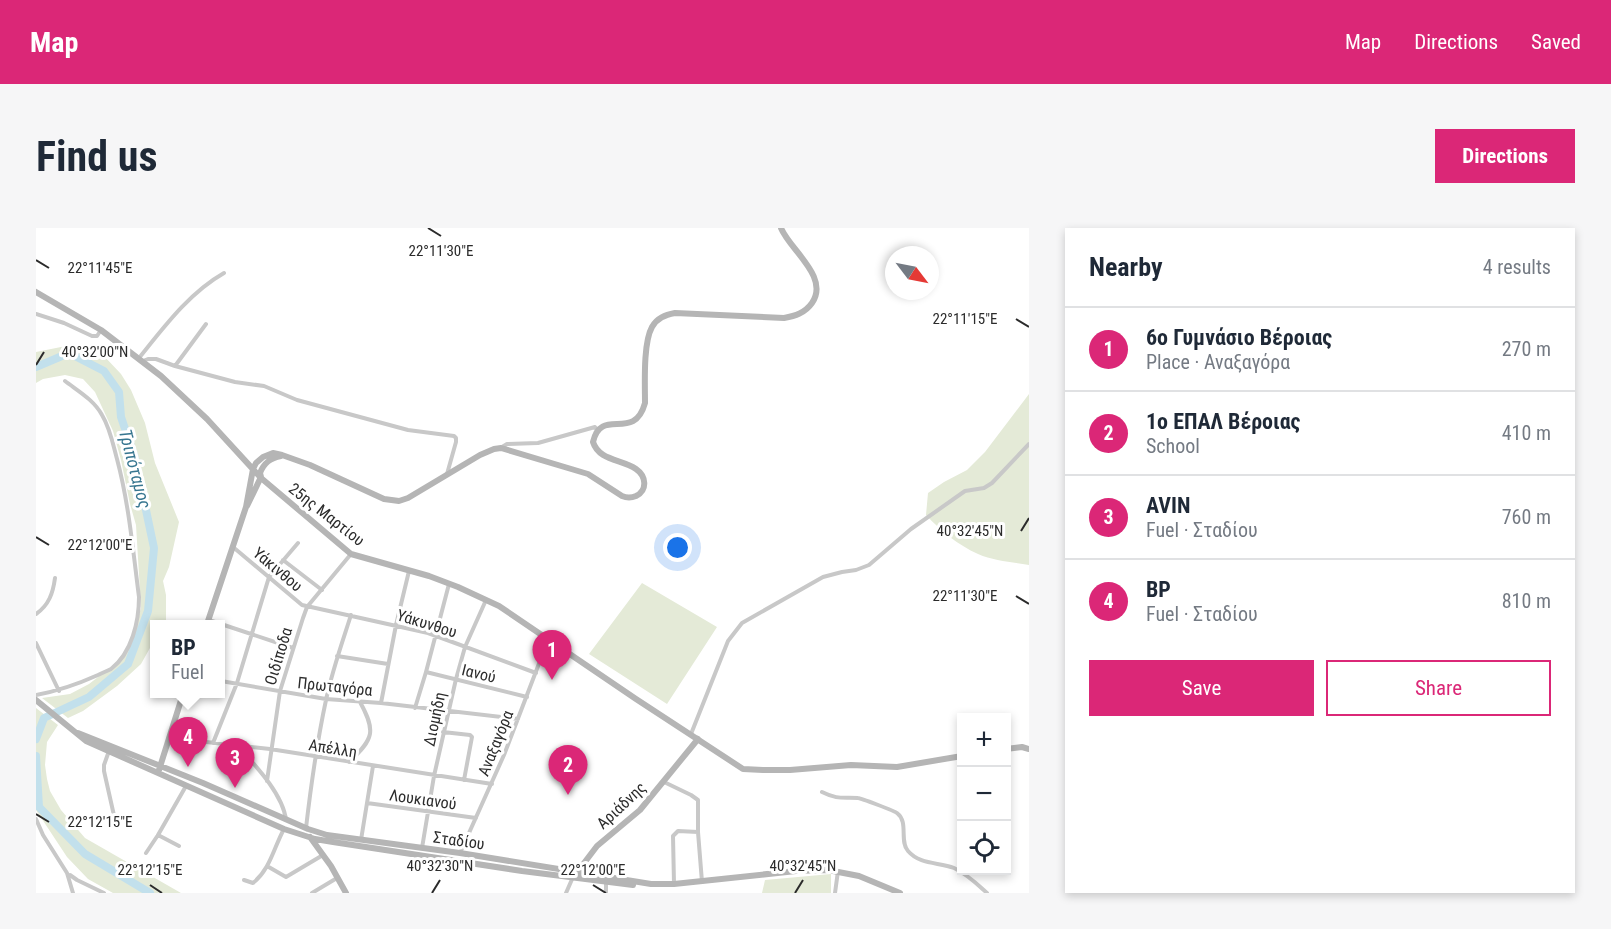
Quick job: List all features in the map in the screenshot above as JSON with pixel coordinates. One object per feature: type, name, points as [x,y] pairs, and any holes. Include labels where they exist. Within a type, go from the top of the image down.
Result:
[{"type":"street","points":[[209,620],[246,507],[253,469],[257,462],[271,453],[282,454],[384,499],[394,501],[408,498],[489,451],[501,448],[588,474],[622,496],[628,498],[637,495],[644,487],[644,478],[637,469],[606,456],[596,449],[593,442],[597,430],[605,425],[634,422],[643,411],[647,349],[653,325],[659,318],[675,313],[784,318],[801,313],[811,305],[816,296],[815,278],[781,228]]},
{"type":"street","points":[[141,359],[173,317],[207,284],[224,273]]},
{"type":"street","name":"25ης Μαρτίου","points":[[36,292],[101,330],[141,359],[190,402],[261,477],[351,554],[449,583],[498,606],[738,766],[756,770],[851,765],[897,767],[957,757]]},
{"type":"street","points":[[36,314],[64,323],[92,336],[97,336],[101,330]]},
{"type":"street","points":[[175,366],[206,324]]},
{"type":"street","points":[[141,359],[156,359],[235,382],[264,386],[297,400],[408,430],[454,436],[456,442],[447,475]]},
{"type":"street","points":[[36,694],[59,691],[111,668],[131,641],[139,611],[128,513],[111,435],[102,414],[89,399],[65,381]]},
{"type":"street","points":[[501,448],[507,444],[538,443],[595,427],[597,430]]},
{"type":"street","points":[[691,734],[728,641],[742,623],[823,577],[869,565],[911,529],[965,491],[984,488],[992,483],[1029,444]]},
{"type":"street","points":[[246,507],[268,460],[287,457]]},
{"type":"street","points":[[213,743],[237,684],[269,577],[298,543]]},
{"type":"street","name":"Υάκινθου","points":[[233,547],[307,607]]},
{"type":"street","name":"Οιδίποδα","points":[[267,781],[280,691],[307,607],[351,554]]},
{"type":"street","points":[[283,560],[322,590]]},
{"type":"street","points":[[381,703],[409,570]]},
{"type":"street","points":[[36,614],[42,610],[51,596],[55,578]]},
{"type":"street","points":[[415,708],[449,583]]},
{"type":"street","name":"Διομήδη","points":[[422,848],[434,776],[456,679],[465,647],[486,600]]},
{"type":"street","name":"Υάκυνθου","points":[[307,607],[396,625],[436,636],[536,673]]},
{"type":"street","points":[[346,893],[306,829],[326,699],[351,615]]},
{"type":"street","points":[[225,627],[293,648]]},
{"type":"street","name":"Αναξαγόρα","points":[[460,853],[492,784],[548,640]]},
{"type":"street","points":[[36,642],[59,691]]},
{"type":"street","points":[[337,656],[388,664]]},
{"type":"street","name":"Ιανού","points":[[426,672],[527,696]]},
{"type":"street","name":"Πρωταγόρα","points":[[225,682],[326,699],[518,719]]},
{"type":"street","points":[[159,770],[181,698]]},
{"type":"street","points":[[348,762],[364,746],[371,729],[359,701]]},
{"type":"street","name":"Σταδίου","points":[[38,702],[86,741],[306,829],[327,835],[460,853],[606,882],[645,886],[651,884]]},
{"type":"street","points":[[443,732],[472,737],[464,780]]},
{"type":"street","name":"Σταδίου","points":[[78,734],[159,770],[186,786],[284,829],[310,837],[522,871],[651,884]]},
{"type":"street","name":"Απέλλη","points":[[169,738],[270,749],[492,784]]},
{"type":"street","name":"Αριάδνης","points":[[566,893],[575,875],[597,846],[640,810],[698,739]]},
{"type":"street","points":[[237,745],[267,781],[285,809],[286,820]]},
{"type":"street","points":[[1011,748],[1029,749]]},
{"type":"street","points":[[109,751],[104,771],[115,820]]},
{"type":"street","points":[[361,840],[373,766]]},
{"type":"street","points":[[664,782],[698,800],[702,882]]},
{"type":"street","points":[[146,853],[186,786]]},
{"type":"street","points":[[822,792],[836,798],[863,799],[896,812],[902,819],[905,846],[911,854],[924,861],[956,869],[987,893]]},
{"type":"street","name":"Λουκιανού","points":[[367,803],[476,818]]},
{"type":"street","points":[[36,819],[43,836],[68,873],[76,880],[104,893]]},
{"type":"street","points":[[244,880],[253,883],[256,881],[267,866],[284,829]]},
{"type":"street","points":[[674,885],[673,836],[678,831],[698,832]]},
{"type":"street","points":[[158,835],[179,846]]},
{"type":"street","points":[[267,866],[286,878],[323,855]]},
{"type":"street","points":[[651,884],[674,885],[819,870],[838,871],[866,878],[900,893]]},
{"type":"street","points":[[835,893],[838,871]]},
{"type":"street","points":[[68,873],[73,893]]},
{"type":"street","points":[[312,893],[337,878]]},
{"type":"street","points":[[606,882],[606,893]]},
{"type":"green space","points":[[66,346],[83,347],[104,356],[121,374],[131,390],[145,423],[155,463],[179,522],[169,567],[163,581],[166,595],[166,620],[150,620],[150,648],[141,664],[117,686],[83,711],[68,718],[42,698],[70,694],[89,684],[115,664],[130,644],[141,608],[136,525],[113,431],[95,392],[83,379],[65,375],[43,379],[36,383],[36,352]]},
{"type":"green space","points":[[1029,394],[1029,565],[997,560],[978,554],[950,537],[926,515],[928,493],[967,470],[985,452]]},
{"type":"green space","points":[[642,583],[717,627],[667,704],[589,654]]},
{"type":"green space","points":[[36,708],[58,725],[47,742],[45,765],[50,791],[61,810],[85,838],[181,893],[113,893],[88,879],[67,857],[36,810]]},
{"type":"green space","points":[[831,874],[831,893],[762,893],[765,880]]},
{"type":"waterway","name":"Τριπόταμος","points":[[36,367],[69,353],[104,371],[119,392],[121,417],[135,458],[154,548],[148,611],[128,664],[89,697],[44,718],[36,739]]},
{"type":"waterway","name":"Τριπόταμος","points":[[36,756],[39,807],[85,854],[150,893]]},
{"type":"place","name":"6ο Γυμνάσιο Βέροιας","points":[[552,680]]},
{"type":"place","name":"BP","points":[[188,767]]},
{"type":"place","name":"AVIN","points":[[235,788]]},
{"type":"place","name":"1ο ΕΠΑΛ Βέροιας","points":[[568,795]]}]
